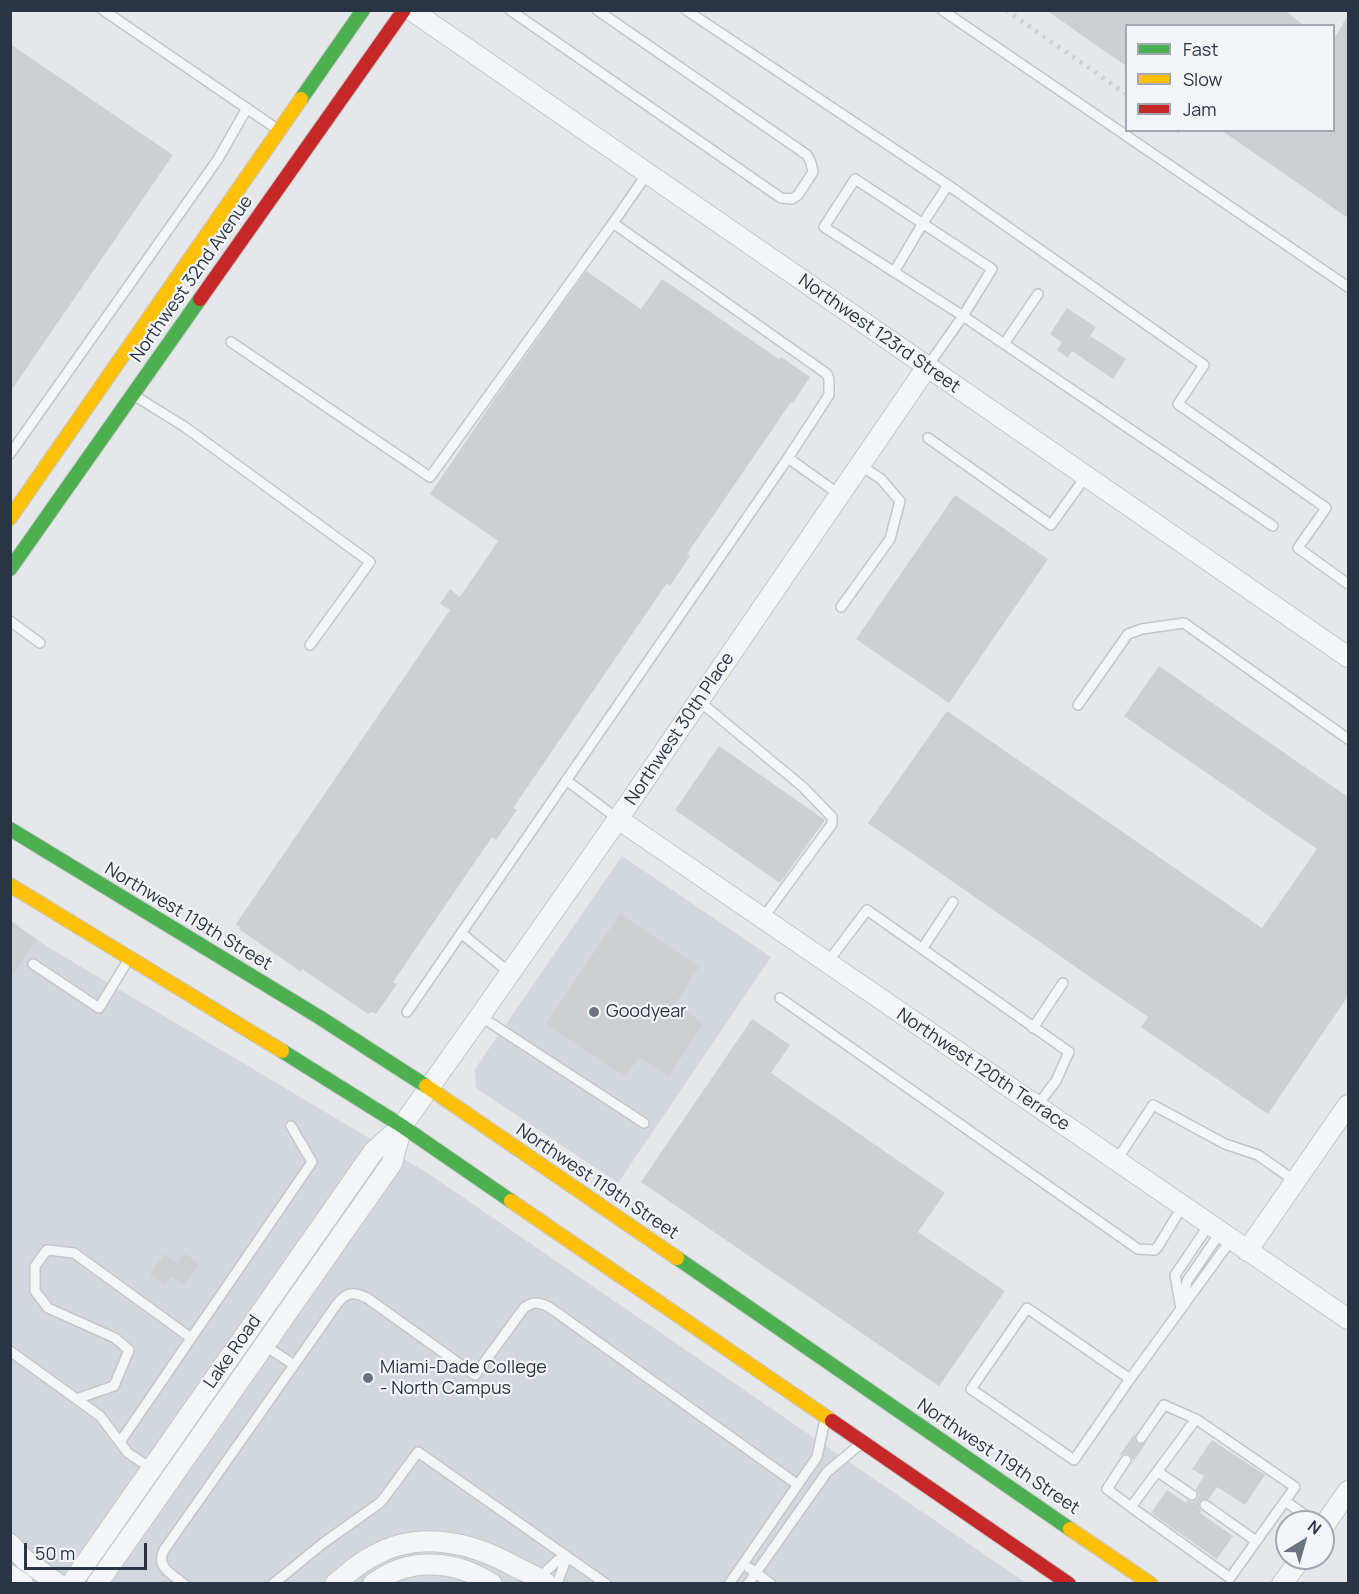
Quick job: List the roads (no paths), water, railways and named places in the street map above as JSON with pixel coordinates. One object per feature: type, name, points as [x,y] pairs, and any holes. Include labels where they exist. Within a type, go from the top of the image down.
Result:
[{"type":"main road","name":"Northwest 32nd Avenue","points":[[10,518],[363,10]]},
{"type":"main road","name":"Northwest 32nd Avenue","points":[[10,569],[404,10]]},
{"type":"main road","name":"Northwest 119th Street","points":[[10,829],[319,1017],[429,1088],[1151,1584]]},
{"type":"main road","points":[[10,885],[238,1023],[402,1126],[1069,1584]]},
{"type":"street","name":"Northwest 123rd Street","points":[[411,10],[1348,657]]},
{"type":"street","name":"Northwest 30th Place","points":[[429,1088],[618,819],[927,367]]},
{"type":"street","name":"Northwest 120th Terrace","points":[[618,819],[1348,1319]]},
{"type":"street","name":"Lake Road","points":[[71,1584],[374,1151],[402,1126],[429,1088]]},
{"type":"street","points":[[1227,1237],[1295,1181],[1348,1105]]},
{"type":"street","name":"Lake Road","points":[[97,1584],[392,1163],[402,1126]]},
{"type":"street","points":[[1335,1513],[1346,1500]]},
{"type":"street","points":[[335,1584],[373,1556],[401,1545],[439,1541],[463,1544],[487,1552],[548,1582]]},
{"type":"street","points":[[10,1544],[25,1560],[58,1584]]},
{"type":"street","points":[[373,1584],[399,1569],[429,1563],[459,1567],[492,1584]]},
{"type":"street","points":[[502,1584],[506,1575],[515,1567]]},
{"type":"street","points":[[1282,1584],[1292,1570]]},
{"type":"street","points":[[10,1575],[23,1584]]},
{"type":"lane","points":[[103,10],[280,130]]},
{"type":"lane","points":[[510,10],[781,198],[792,199],[798,195],[813,172],[807,155],[597,10]]},
{"type":"lane","points":[[686,10],[948,185],[1204,365],[1178,404],[1326,508],[1298,548],[1348,584]]},
{"type":"lane","points":[[942,10],[1348,287]]},
{"type":"lane","points":[[10,454],[218,159],[247,108]]},
{"type":"lane","points":[[231,342],[430,477],[647,174]]},
{"type":"lane","points":[[927,367],[963,316],[992,269],[855,179],[824,227],[963,316],[1273,526]]},
{"type":"lane","points":[[894,272],[948,185]]},
{"type":"lane","points":[[406,1012],[788,458],[829,395],[827,374],[613,223]]},
{"type":"lane","points":[[1004,344],[1038,294]]},
{"type":"lane","points":[[133,394],[185,427],[370,562],[310,645]]},
{"type":"lane","points":[[928,438],[1051,525],[1086,476]]},
{"type":"lane","points":[[788,458],[840,495]]},
{"type":"lane","points":[[842,607],[890,538],[900,501],[881,479],[860,465]]},
{"type":"lane","points":[[10,621],[40,643]]},
{"type":"lane","points":[[1078,705],[1128,634],[1142,628],[1184,623],[1348,739]]},
{"type":"lane","points":[[699,701],[803,787],[832,817],[832,824],[763,918]]},
{"type":"lane","points":[[566,780],[618,819]]},
{"type":"lane","points":[[922,949],[953,902]]},
{"type":"lane","points":[[827,963],[867,910],[1069,1052],[1056,1081],[1036,1107]]},
{"type":"lane","points":[[461,933],[510,973]]},
{"type":"lane","points":[[33,964],[99,1008],[130,958]]},
{"type":"lane","points":[[1033,1028],[1063,983]]},
{"type":"lane","points":[[780,998],[1137,1249],[1155,1250],[1182,1207]]},
{"type":"lane","points":[[480,1016],[644,1123]]},
{"type":"lane","points":[[1116,1161],[1153,1106],[1226,1144],[1258,1155],[1295,1181]]},
{"type":"lane","points":[[120,1442],[312,1162],[291,1126]]},
{"type":"lane","points":[[1181,1309],[1175,1275],[1227,1237]]},
{"type":"lane","points":[[1130,1379],[1027,1308],[971,1389],[1074,1460],[1181,1309],[1227,1237]]},
{"type":"lane","points":[[76,1399],[114,1386],[129,1350],[115,1338],[48,1308],[35,1291],[35,1266],[47,1250],[74,1253],[191,1338]]},
{"type":"lane","points":[[184,1584],[162,1565],[160,1560],[164,1550],[337,1304],[350,1293],[355,1292],[367,1298],[475,1375],[524,1308],[531,1302],[540,1302],[549,1306],[798,1485]]},
{"type":"lane","points":[[247,1334],[294,1365]]},
{"type":"lane","points":[[10,1351],[100,1416],[128,1453],[168,1481]]},
{"type":"lane","points":[[1126,1460],[1107,1489],[1200,1552],[1230,1578],[1295,1487],[1196,1419],[1164,1405],[1141,1438]]},
{"type":"lane","points":[[729,1584],[818,1457],[825,1416]]},
{"type":"lane","points":[[1131,1507],[1196,1419]]},
{"type":"lane","points":[[748,1584],[752,1570],[827,1472],[863,1442]]},
{"type":"lane","points":[[273,1584],[322,1544],[381,1502],[418,1452],[606,1584]]},
{"type":"lane","points":[[1158,1472],[1186,1496]]},
{"type":"lane","points":[[1285,1501],[1298,1510]]},
{"type":"lane","points":[[1204,1509],[1220,1521],[1256,1541]]},
{"type":"lane","points":[[548,1582],[558,1560],[567,1556]]},
{"type":"lane","points":[[548,1582],[567,1556]]},
{"type":"lane","points":[[752,1570],[771,1584]]},
{"type":"railway","points":[[1006,10],[1125,93]]},
{"type":"place","name":"Goodyear","points":[[594,1012]]},
{"type":"place","name":"Miami-Dade College - North Campus","points":[[368,1378]]}]
